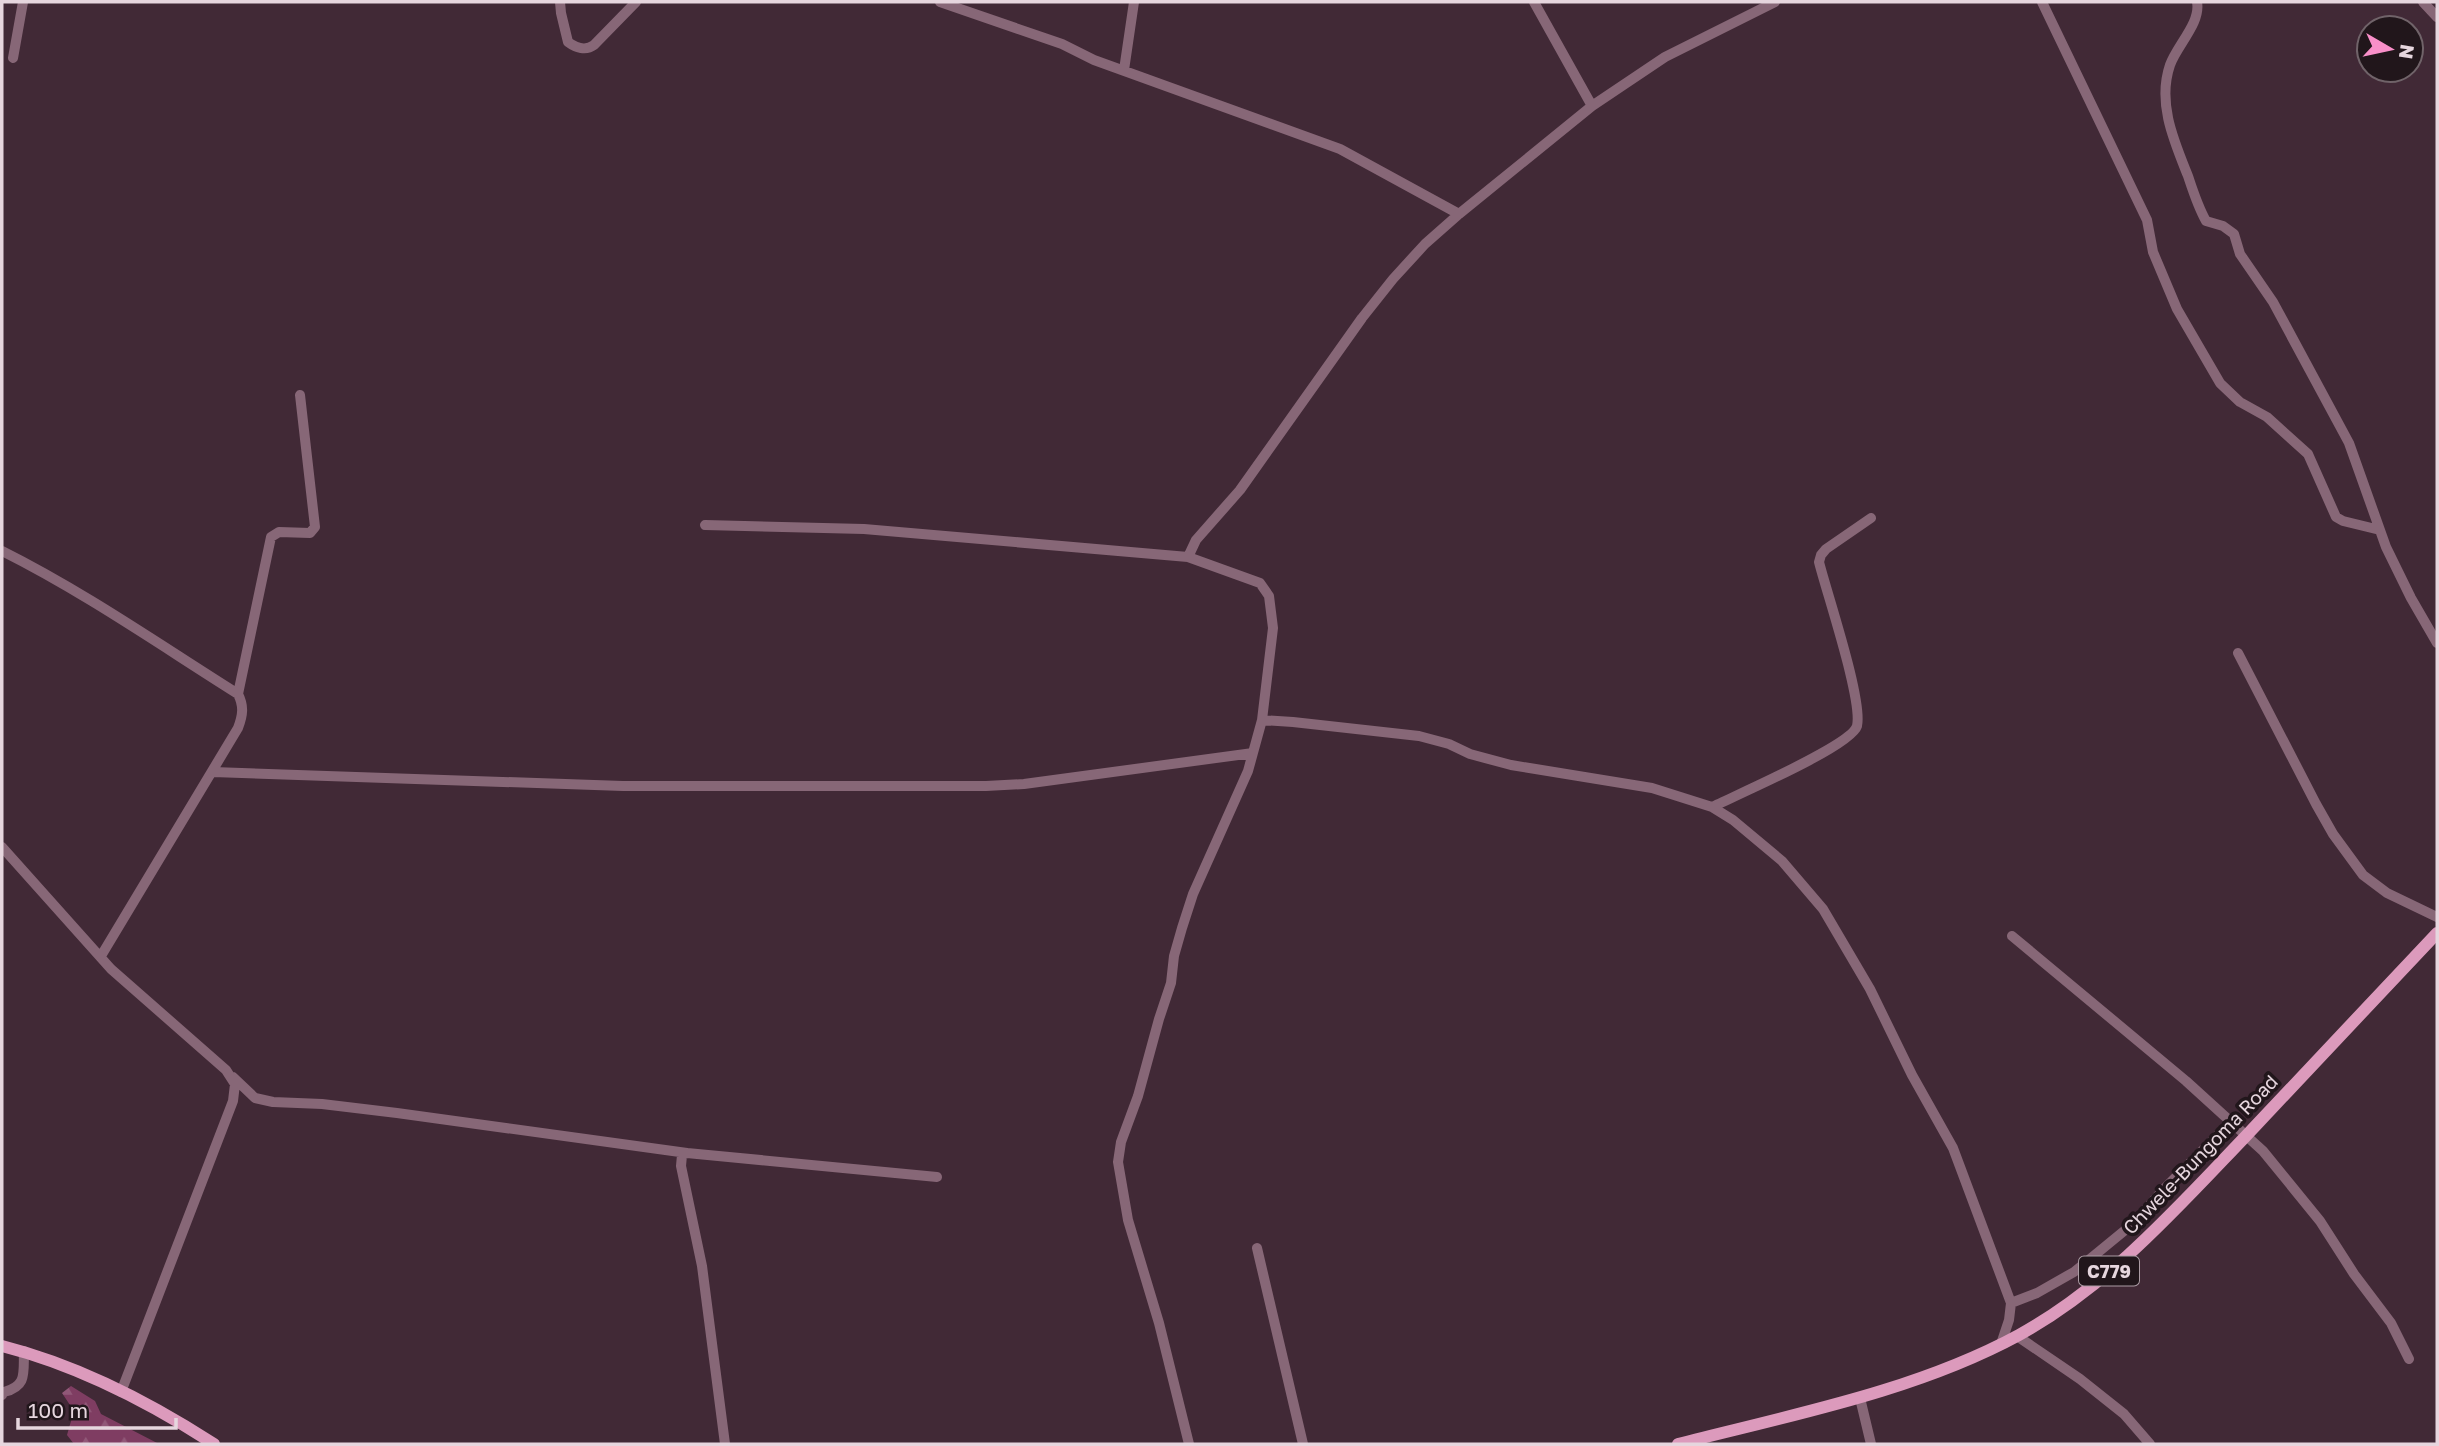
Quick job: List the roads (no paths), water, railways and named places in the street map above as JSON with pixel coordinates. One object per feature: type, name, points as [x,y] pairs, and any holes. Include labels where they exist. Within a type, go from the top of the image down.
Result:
[{"type":"main road","name":"Chwele-Bungoma Road","points":[[1678,1444],[1860,1398],[1967,1360],[2045,1320],[2153,1234],[2437,933]]},
{"type":"main road","points":[[2,1346],[58,1362],[121,1392],[214,1444]]},
{"type":"street","points":[[13,58],[23,2]]},
{"type":"street","points":[[560,2],[568,42],[586,48],[594,45],[636,2]]},
{"type":"street","points":[[945,2],[1062,44],[1094,60],[1340,149],[1459,214]]},
{"type":"street","points":[[1124,70],[1134,2]]},
{"type":"street","points":[[1534,2],[1592,106]]},
{"type":"street","points":[[1188,557],[1196,540],[1240,490],[1362,318],[1417,253],[1459,214],[1592,106],[1665,57],[1775,2]]},
{"type":"street","points":[[2042,2],[2147,220],[2153,252],[2177,309],[2220,383],[2241,402],[2267,417],[2308,454],[2336,517],[2380,530]]},
{"type":"street","points":[[2197,2],[2199,9],[2192,25],[2177,47],[2168,68],[2166,113],[2173,137],[2206,221],[2223,226],[2234,234],[2239,254],[2273,302],[2349,443],[2380,530],[2411,598],[2437,643]]},
{"type":"street","points":[[2423,2],[2437,17]]},
{"type":"street","points":[[237,694],[271,537],[279,532],[310,533],[315,527],[300,396]]},
{"type":"street","points":[[1712,807],[1829,750],[1852,735],[1857,726],[1855,698],[1819,562],[1826,549],[1871,518]]},
{"type":"street","points":[[705,525],[878,530],[1188,557],[1260,583],[1269,596],[1273,628],[1262,720],[1248,771],[1193,894],[1174,956],[1171,984],[1138,1096],[1121,1142],[1118,1162],[1128,1220],[1159,1323],[1189,1444]]},
{"type":"street","points":[[2,551],[38,569],[100,607],[237,694],[242,702],[242,718],[101,956]]},
{"type":"street","points":[[2238,653],[2333,834],[2364,875],[2387,893],[2437,917]]},
{"type":"street","points":[[1262,720],[1419,736],[1511,765],[1652,788],[1712,807],[1733,820],[1782,861],[1823,909],[1870,989],[1912,1074],[1953,1148],[2011,1303],[2009,1320],[2001,1343]]},
{"type":"street","points":[[212,772],[623,786],[986,786],[1024,784],[1253,753]]},
{"type":"street","points":[[2,847],[111,969],[255,1098],[273,1102],[397,1112],[687,1153],[937,1177]]},
{"type":"street","points":[[2012,936],[2186,1081],[2263,1151],[2320,1221],[2354,1274],[2391,1323],[2409,1359]]},
{"type":"street","points":[[121,1392],[233,1101],[233,1077]]},
{"type":"street","points":[[2011,1303],[2037,1293],[2074,1272],[2135,1222],[2231,1122]]},
{"type":"street","points":[[687,1153],[680,1159],[702,1266],[725,1444]]},
{"type":"street","points":[[1258,1248],[1303,1444]]},
{"type":"street","points":[[2017,1336],[2080,1379],[2124,1414],[2150,1444]]},
{"type":"street","points":[[2,1395],[22,1382],[24,1352]]},
{"type":"street","points":[[1860,1398],[1871,1444]]}]
